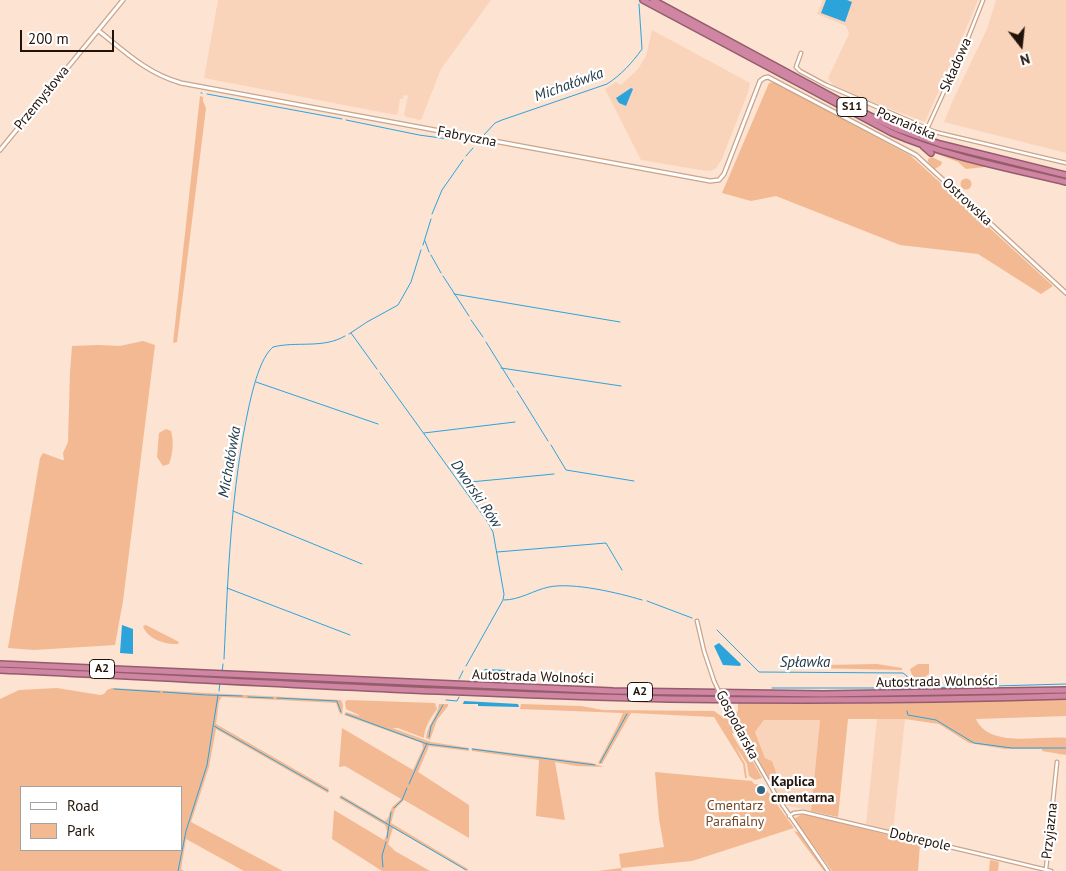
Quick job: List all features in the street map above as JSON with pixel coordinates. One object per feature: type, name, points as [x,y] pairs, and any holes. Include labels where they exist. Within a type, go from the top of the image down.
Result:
[{"type":"highway","name":"Poznańska","points":[[642,0],[892,133],[918,144],[958,156],[1066,182]]},
{"type":"highway","name":"Poznańska","points":[[653,0],[897,129],[940,144],[1066,175]]},
{"type":"highway","points":[[918,144],[930,153]]},
{"type":"highway","points":[[990,168],[1006,168]]},
{"type":"highway","name":"Autostrada Wolności","points":[[0,664],[204,676],[556,690],[732,694],[871,694],[1066,690]]},
{"type":"highway","name":"Autostrada Wolności","points":[[0,670],[204,676]]},
{"type":"highway","name":"Autostrada Wolności","points":[[226,677],[485,692],[686,699],[856,700],[1066,696]]},
{"type":"street","name":"Przemysłowa","points":[[0,150],[123,0]]},
{"type":"street","name":"Składowa","points":[[927,129],[966,44],[983,0]]},
{"type":"street","name":"Fabryczna","points":[[99,30],[147,68],[165,78],[181,83],[707,181],[717,180],[724,174],[760,81],[767,77],[783,84]]},
{"type":"street","points":[[801,53],[796,67],[800,71],[826,86],[927,129],[1066,162]]},
{"type":"street","name":"Ostrowska","points":[[783,84],[919,157],[1066,293]]},
{"type":"street","name":"Gospodarska","points":[[697,621],[714,681],[728,711],[768,781],[828,871]]},
{"type":"street","name":"Przyjazna","points":[[1046,870],[1057,762]]},
{"type":"street","name":"Dobrepole","points":[[790,816],[794,813],[802,812],[1051,871]]},
{"type":"shaded area","points":[[218,0],[491,0],[441,69],[421,120],[404,115],[408,96],[404,95],[403,99],[400,99],[396,115],[204,78]]},
{"type":"shaded area","points":[[823,0],[978,0],[925,122],[835,88],[828,78],[849,34],[846,26],[817,14]]},
{"type":"shaded area","points":[[996,0],[1066,0],[1066,153],[944,122],[987,29]]},
{"type":"shaded area","points":[[652,30],[750,83],[722,159],[716,168],[711,171],[641,160],[605,89],[616,82],[621,85],[638,69],[646,56]]},
{"type":"shaded area","points":[[765,719],[820,720],[811,811],[785,805],[771,782],[776,772],[772,761],[765,758],[755,732]]},
{"type":"shaded area","points":[[877,719],[905,719],[893,831],[866,824]]},
{"type":"green space","points":[[774,82],[911,156],[1053,286],[1041,294],[978,254],[900,245],[776,196],[751,201],[722,193],[769,83]]},
{"type":"green space","points":[[200,96],[203,97],[206,108],[177,342],[173,343]]},
{"type":"green space","points":[[932,152],[984,165],[985,167],[966,169],[958,162]]},
{"type":"green space","points":[[932,157],[942,162],[935,169],[928,162],[928,159]]},
{"type":"green space","points":[[966,178],[972,184],[966,190],[960,184]]},
{"type":"green space","points":[[143,341],[155,345],[123,601],[115,645],[34,650],[8,648],[40,458],[43,453],[64,460],[63,453],[68,442],[72,346],[120,346]]},
{"type":"green space","points":[[166,429],[171,431],[173,448],[169,464],[163,466],[157,457],[159,433]]},
{"type":"green space","points":[[146,625],[179,642],[178,644],[163,642],[153,638],[145,631],[143,626]]},
{"type":"green space","points":[[877,664],[902,668],[902,670],[814,668],[825,665]]},
{"type":"green space","points":[[918,664],[929,664],[929,674],[914,681],[910,669]]},
{"type":"green space","points":[[0,666],[204,676],[204,677],[0,668]]},
{"type":"green space","points":[[226,677],[377,683],[377,685],[232,679]]},
{"type":"green space","points":[[429,686],[747,695],[1066,692],[1066,694],[747,697],[509,691],[429,688]]},
{"type":"green space","points":[[57,688],[100,695],[112,688],[341,700],[343,705],[342,715],[336,703],[222,697],[219,701],[216,724],[329,789],[328,793],[216,729],[209,767],[191,822],[283,871],[244,871],[186,839],[181,869],[184,871],[0,871],[0,699],[19,690]]},
{"type":"green space","points":[[1066,699],[1066,716],[976,719],[983,728],[992,734],[1004,737],[1016,739],[1066,738],[1066,755],[1042,751],[1042,749],[1005,749],[969,743],[939,724],[905,719],[848,719],[838,817],[811,811],[820,720],[764,720],[755,732],[765,758],[772,761],[776,772],[771,782],[733,714],[738,711],[738,703],[843,704]]},
{"type":"green space","points":[[347,700],[435,703],[437,709],[430,719],[424,738],[398,728],[392,728],[431,742],[469,748],[469,751],[429,746],[418,772],[469,805],[469,838],[404,800],[395,809],[391,823],[468,869],[468,871],[393,828],[388,844],[395,851],[430,871],[382,871],[332,839],[334,810],[384,840],[386,835],[387,829],[385,825],[339,798],[341,795],[385,821],[392,807],[401,799],[345,766],[339,767],[342,728],[413,770],[423,748],[422,743],[344,715],[346,712],[359,716],[346,709],[345,702]]},
{"type":"green space","points":[[439,704],[448,704],[448,706],[437,720],[430,740],[426,738],[427,733],[437,713]]},
{"type":"green space","points":[[521,704],[581,706],[603,710],[714,711],[721,716],[727,714],[736,731],[732,734],[741,749],[746,749],[762,778],[755,780],[749,776],[747,764],[735,745],[745,764],[747,778],[745,778],[743,764],[714,717],[631,713],[602,764],[598,763],[623,713],[520,709]]},
{"type":"green space","points":[[472,748],[592,763],[604,767],[576,766],[555,762],[565,820],[536,816],[539,760],[472,751]]},
{"type":"green space","name":"Cmentarz Parafialny","points":[[655,772],[752,781],[754,784],[763,785],[794,828],[692,861],[621,868],[619,854],[664,847],[659,819]]},
{"type":"green space","points":[[802,814],[920,843],[918,871],[832,871],[794,819]]},
{"type":"green space","points":[[794,831],[798,832],[826,871],[824,871]]},
{"type":"green space","points":[[990,860],[999,862],[998,871],[989,871]]},
{"type":"green space","points":[[621,868],[622,871],[598,871]]},
{"type":"water","points":[[826,0],[847,0],[852,2],[845,22],[821,13]]},
{"type":"water","points":[[631,88],[633,89],[626,106],[619,103],[616,98]]},
{"type":"water","points":[[122,625],[133,629],[133,654],[120,653]]},
{"type":"water","points":[[719,643],[741,664],[740,666],[723,665],[714,646]]},
{"type":"water","points":[[485,669],[508,670],[508,675],[484,675],[483,671]]},
{"type":"water","points":[[464,701],[518,704],[519,707],[478,706],[478,704],[463,704]]},
{"type":"waterway","name":"Michałówka","points":[[483,136],[495,123],[607,84],[617,77],[642,49],[639,4]]},
{"type":"waterway","points":[[207,94],[342,119]]},
{"type":"waterway","points":[[346,120],[419,135],[477,143]]},
{"type":"waterway","name":"Michałówka","points":[[466,156],[473,148]]},
{"type":"waterway","name":"Michałówka","points":[[432,214],[442,190],[463,160]]},
{"type":"waterway","name":"Michałówka","points":[[423,245],[431,219]]},
{"type":"waterway","points":[[425,241],[429,252]]},
{"type":"waterway","name":"Michałówka","points":[[349,334],[398,305],[411,282],[421,250]]},
{"type":"waterway","points":[[431,255],[441,273]]},
{"type":"waterway","points":[[443,276],[469,316]]},
{"type":"waterway","points":[[454,294],[620,322]]},
{"type":"waterway","points":[[471,320],[483,337]]},
{"type":"waterway","name":"Dworski Rów","points":[[351,333],[377,369]]},
{"type":"waterway","name":"Michałówka","points":[[224,659],[234,500],[243,437],[258,374],[264,358],[273,347],[319,344],[345,336]]},
{"type":"waterway","points":[[486,342],[514,387]]},
{"type":"waterway","points":[[501,368],[621,386]]},
{"type":"waterway","name":"Dworski Rów","points":[[380,373],[493,532],[504,594],[503,600],[466,666]]},
{"type":"waterway","points":[[256,382],[378,424]]},
{"type":"waterway","points":[[517,391],[548,441]]},
{"type":"waterway","points":[[424,433],[515,422]]},
{"type":"waterway","points":[[551,445],[566,470],[634,481]]},
{"type":"waterway","points":[[460,483],[554,474]]},
{"type":"waterway","points":[[233,511],[362,564]]},
{"type":"waterway","points":[[497,552],[606,543],[622,570]]},
{"type":"waterway","name":"Spławka","points":[[504,600],[510,600],[543,588],[559,586],[596,589],[642,600]]},
{"type":"waterway","points":[[227,588],[350,635]]},
{"type":"waterway","name":"Spławka","points":[[647,601],[692,618]]},
{"type":"waterway","name":"Spławka","points":[[717,630],[759,672],[903,673],[907,676],[907,680]]},
{"type":"waterway","name":"Michałówka","points":[[222,673],[223,664]]},
{"type":"waterway","name":"Dworski Rów","points":[[459,679],[463,671]]},
{"type":"waterway","name":"Michałówka","points":[[219,691],[220,682]]},
{"type":"waterway","points":[[772,688],[923,688],[1066,684]]},
{"type":"waterway","points":[[114,689],[160,692]]},
{"type":"waterway","points":[[163,692],[206,695]]},
{"type":"waterway","points":[[207,695],[242,696]]},
{"type":"waterway","name":"Michałówka","points":[[178,871],[186,831],[207,765],[218,695]]},
{"type":"waterway","points":[[248,697],[273,698]]},
{"type":"waterway","name":"Dworski Rów","points":[[446,700],[457,701],[459,697]]},
{"type":"waterway","points":[[277,698],[337,701],[341,712]]},
{"type":"waterway","name":"Dworski Rów","points":[[429,737],[431,726],[443,705]]},
{"type":"waterway","name":"Spławka","points":[[907,711],[908,715],[936,720],[974,743],[1012,748],[1066,748]]},
{"type":"waterway","points":[[346,714],[427,744],[468,749]]},
{"type":"waterway","points":[[600,763],[627,714]]},
{"type":"waterway","points":[[214,726],[328,791]]},
{"type":"waterway","name":"Dworski Rów","points":[[409,784],[427,743]]},
{"type":"waterway","points":[[472,749],[595,765]]},
{"type":"waterway","name":"Dworski Rów","points":[[394,808],[402,800],[407,788]]},
{"type":"waterway","points":[[341,797],[466,870]]},
{"type":"waterway","name":"Dworski Rów","points":[[387,838],[391,812]]},
{"type":"waterway","name":"Dworski Rów","points":[[383,867],[382,856],[386,842]]},
{"type":"place","name":"Kaplica cmentarna","points":[[761,790]]}]
